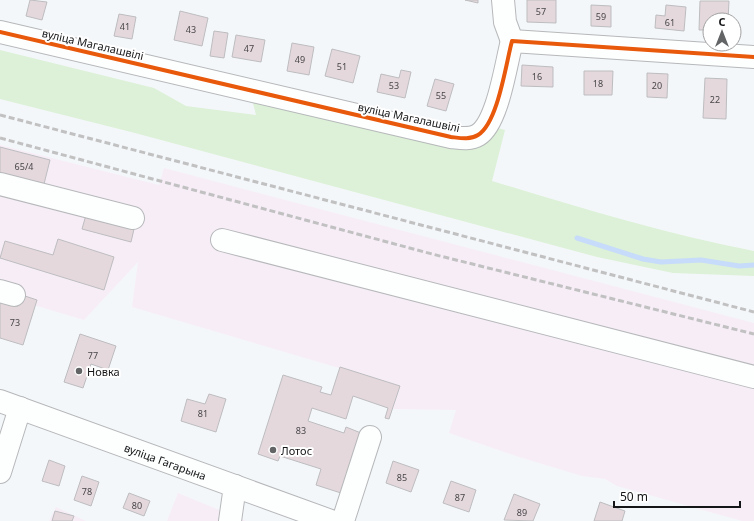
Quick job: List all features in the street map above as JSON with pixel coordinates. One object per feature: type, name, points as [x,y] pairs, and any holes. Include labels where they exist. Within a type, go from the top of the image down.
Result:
[{"type":"street","points":[[503,0],[505,22],[512,40],[754,57]]},
{"type":"street","name":"вуліца Магалашвілі","points":[[0,32],[451,137],[466,138],[478,135],[487,126],[493,115],[512,40]]},
{"type":"street","points":[[0,184],[134,218]]},
{"type":"street","points":[[222,240],[754,377]]},
{"type":"street","points":[[0,472],[10,405]]},
{"type":"street","name":"вуліца Гагарына","points":[[10,405],[331,521]]},
{"type":"street","points":[[343,521],[370,437]]},
{"type":"street","points":[[230,521],[235,486]]},
{"type":"shaded area","points":[[0,145],[159,185],[164,168],[754,323],[754,521],[742,521],[617,486],[605,479],[582,476],[519,457],[449,433],[456,410],[393,409],[400,386],[132,307],[138,262],[84,320],[0,295]]},
{"type":"shaded area","points":[[178,493],[246,521],[167,521]]},
{"type":"shaded area","points":[[56,507],[86,521],[49,521]]},
{"type":"green space","points":[[0,50],[154,88],[186,106],[256,115],[253,103],[260,96],[418,134],[494,127],[505,130],[492,181],[589,210],[688,237],[754,251],[754,276],[673,273],[597,257],[135,133],[0,99]]},
{"type":"building","points":[[30,0],[47,2],[42,20],[26,16]]},
{"type":"building","points":[[465,0],[478,0],[478,3]]},
{"type":"building","points":[[527,0],[556,0],[556,23],[527,22]]},
{"type":"building","points":[[700,1],[729,1],[728,12],[702,12],[702,30],[699,30]]},
{"type":"building","points":[[591,5],[611,6],[611,27],[591,26]]},
{"type":"building","points":[[666,5],[686,7],[684,31],[655,28],[656,15],[665,16]]},
{"type":"building","points":[[180,11],[208,18],[202,46],[174,40]]},
{"type":"building","points":[[119,14],[136,17],[132,39],[114,36]]},
{"type":"building","points":[[214,31],[228,33],[224,58],[210,56]]},
{"type":"building","points":[[236,35],[265,40],[261,62],[232,57]]},
{"type":"building","points":[[292,43],[314,47],[309,75],[287,71]]},
{"type":"building","points":[[332,49],[360,56],[353,83],[325,76]]},
{"type":"building","points":[[522,65],[553,67],[553,87],[521,86]]},
{"type":"building","points":[[401,70],[411,72],[405,98],[377,92],[381,74],[399,78]]},
{"type":"building","points":[[584,71],[613,71],[612,95],[584,95]]},
{"type":"building","points":[[647,73],[668,74],[667,98],[647,97]]},
{"type":"building","points":[[705,78],[727,79],[726,119],[703,118]]},
{"type":"building","points":[[435,79],[454,84],[446,111],[427,106]]},
{"type":"building","points":[[0,147],[50,160],[44,184],[0,173]]},
{"type":"building","points":[[86,215],[134,229],[131,242],[82,229]]},
{"type":"building","points":[[58,239],[114,257],[104,290],[0,258],[5,241],[53,255]]},
{"type":"building","points":[[22,295],[37,300],[23,345],[0,338],[0,300],[18,306]]},
{"type":"building","points":[[80,334],[116,346],[108,370],[91,364],[83,388],[64,382]]},
{"type":"building","points":[[340,367],[400,386],[389,419],[385,418],[388,408],[353,396],[346,419],[312,408],[308,421],[344,433],[346,427],[361,433],[341,493],[316,485],[321,469],[280,456],[278,461],[258,454],[283,375],[322,387],[320,392],[331,395]]},
{"type":"building","points":[[209,394],[226,399],[216,432],[181,421],[187,399],[205,404]]},
{"type":"building","points":[[49,460],[65,466],[59,486],[42,481]]},
{"type":"building","points":[[393,461],[419,470],[411,492],[386,483]]},
{"type":"building","points":[[82,476],[99,482],[91,506],[74,500]]},
{"type":"building","points":[[451,481],[476,490],[469,512],[443,503]]},
{"type":"building","points":[[129,493],[150,501],[144,516],[123,508]]},
{"type":"building","points":[[514,494],[540,504],[533,521],[504,520]]},
{"type":"building","points":[[600,502],[625,511],[622,521],[594,521]]},
{"type":"building","points":[[55,511],[74,516],[72,521],[52,521]]},
{"type":"waterway","points":[[577,238],[643,259],[661,262],[701,260],[739,266],[754,265]]},
{"type":"railway","points":[[0,115],[754,312]]},
{"type":"railway","points":[[0,138],[432,254],[754,334]]},
{"type":"cycle path","points":[[0,32],[451,137],[465,138],[472,138],[478,135],[485,128],[491,118],[500,92],[512,41],[754,57]]},
{"type":"place","name":"Новка","points":[[79,371]]},
{"type":"place","name":"Лотос","points":[[273,450]]}]
